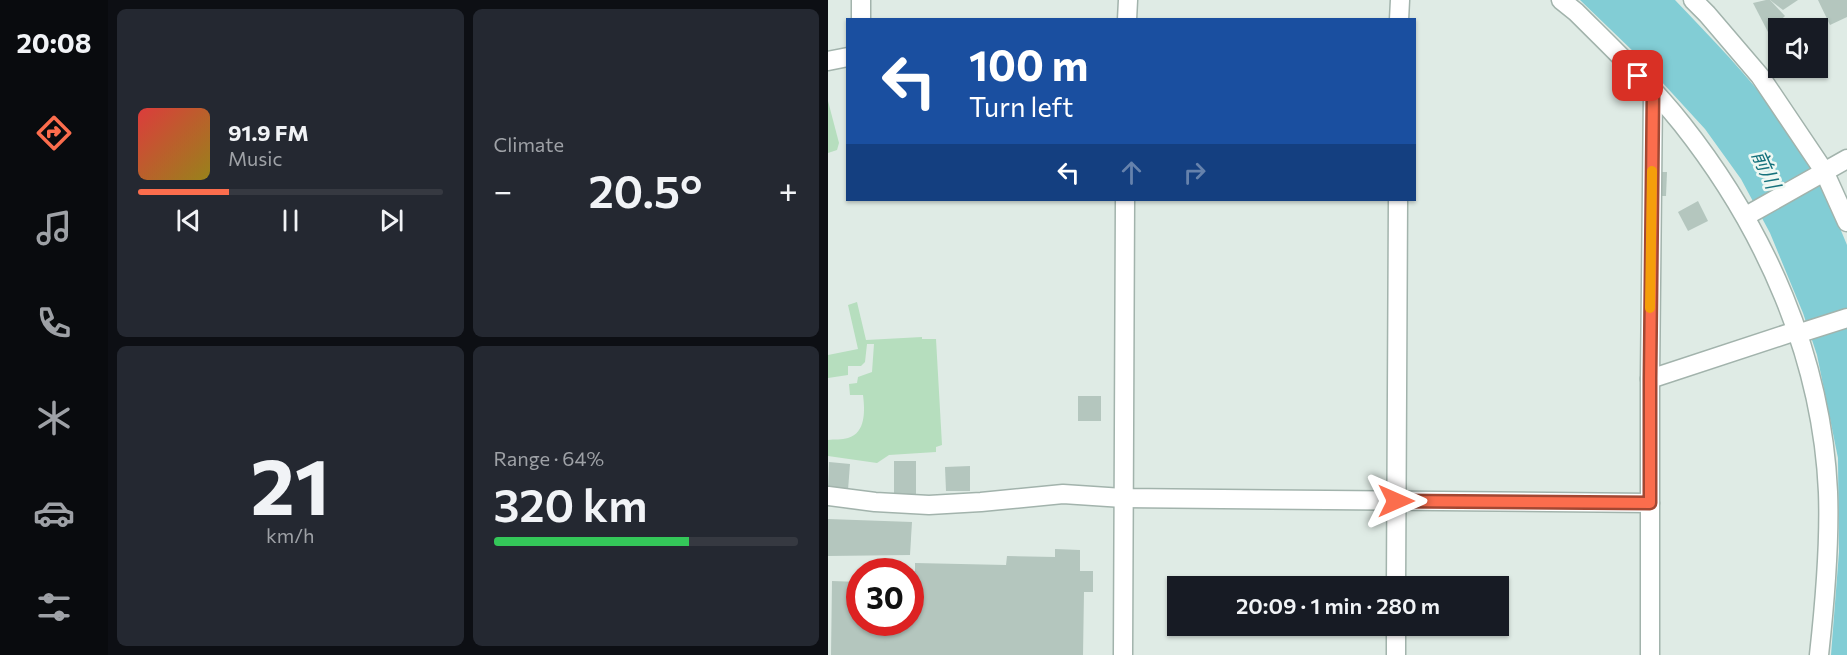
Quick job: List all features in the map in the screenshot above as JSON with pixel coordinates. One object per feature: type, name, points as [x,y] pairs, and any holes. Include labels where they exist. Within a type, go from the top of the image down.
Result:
[{"type":"street","points":[[861,0],[861,18]]},
{"type":"street","points":[[1127,18],[1128,0]]},
{"type":"street","points":[[1399,18],[1400,0]]},
{"type":"street","points":[[1561,0],[1576,12],[1681,123],[1749,214],[1799,333],[1816,402],[1828,491],[1824,610],[1819,655]]},
{"type":"street","points":[[1693,0],[1760,76],[1847,222]]},
{"type":"street","points":[[828,61],[846,57]]},
{"type":"street","points":[[1650,655],[1653,92]]},
{"type":"street","points":[[1749,214],[1847,159]]},
{"type":"street","points":[[1123,655],[1125,201]]},
{"type":"street","points":[[1396,576],[1398,201]]},
{"type":"street","points":[[1650,379],[1847,318]]},
{"type":"street","points":[[828,496],[875,502],[929,505],[1063,494],[1123,498],[1650,503]]},
{"type":"street","points":[[1396,636],[1396,655]]},
{"type":"green space","points":[[828,101],[839,143],[837,150],[828,153]]},
{"type":"green space","points":[[857,302],[866,340],[922,337],[922,339],[936,339],[942,445],[936,447],[936,452],[889,455],[877,463],[828,456],[828,440],[846,439],[854,435],[863,420],[863,395],[850,395],[849,384],[857,383],[858,377],[872,372],[874,344],[867,344],[865,362],[861,366],[848,366],[848,375],[828,378],[828,355],[858,349],[848,305]]},
{"type":"water","name":"前川","points":[[1580,0],[1675,0],[1744,74],[1782,122],[1818,182],[1847,245],[1847,655],[1831,655],[1839,552],[1838,458],[1817,355],[1803,313],[1770,233],[1741,179],[1705,129],[1638,56]]},
{"type":"building","points":[[1770,0],[1785,16],[1768,18],[1768,32],[1753,3]]},
{"type":"building","points":[[1770,0],[1798,0],[1783,10]]},
{"type":"building","points":[[1818,0],[1847,0],[1847,17],[1830,25]]},
{"type":"building","points":[[1660,172],[1667,172],[1666,196],[1658,196]]},
{"type":"building","points":[[1698,201],[1708,221],[1688,231],[1678,212]]},
{"type":"building","points":[[1078,396],[1101,396],[1101,421],[1078,421]]},
{"type":"building","points":[[894,461],[916,461],[916,494],[894,494]]},
{"type":"building","points":[[829,462],[850,464],[848,490],[828,488]]},
{"type":"building","points":[[970,466],[970,491],[946,491],[945,467]]},
{"type":"building","points":[[828,519],[912,522],[910,555],[828,556]]},
{"type":"building","points":[[1055,549],[1080,550],[1080,571],[1093,571],[1093,592],[1084,592],[1083,655],[831,655],[832,581],[846,582],[846,636],[924,636],[924,563],[1006,565],[1007,556],[1055,557]]},
{"type":"slow traffic","points":[[1650,308],[1652,171]]},
{"type":"route","points":[[1396,501],[1650,503],[1653,92],[1638,76]]}]
